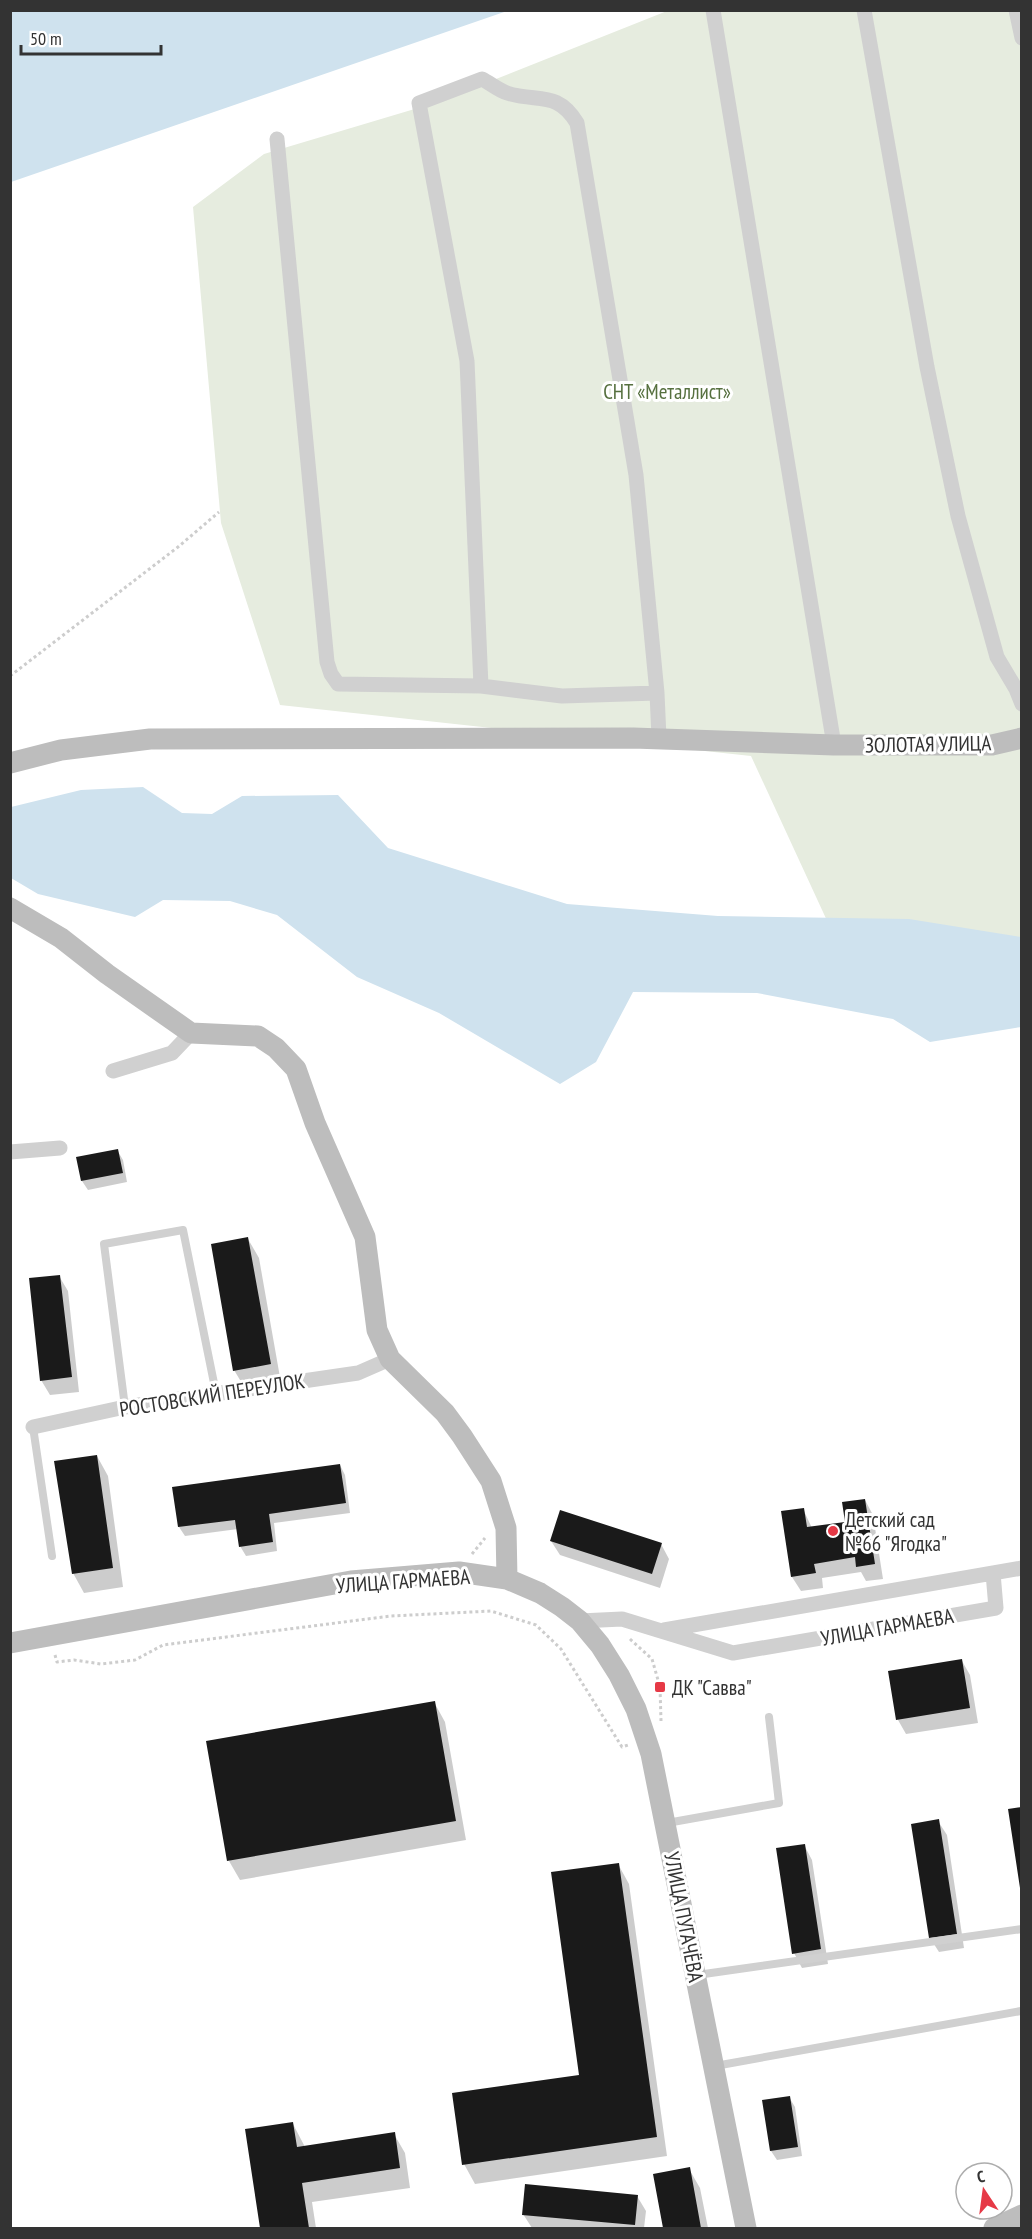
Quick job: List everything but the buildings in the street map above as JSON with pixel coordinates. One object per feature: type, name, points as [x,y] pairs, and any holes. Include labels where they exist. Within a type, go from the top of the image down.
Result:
[{"type":"street","points":[[713,10],[834,746]]},
{"type":"street","points":[[864,10],[927,367],[958,516],[997,657],[1022,704]]},
{"type":"street","points":[[1016,10],[1022,38]]},
{"type":"street","points":[[481,686],[467,361],[419,103],[482,79],[505,93],[559,102],[577,123],[636,475],[657,693],[659,738]]},
{"type":"street","points":[[277,139],[327,662],[331,674],[338,684],[481,686],[562,696],[657,693]]},
{"type":"street","name":"ЗОЛОТАЯ УЛИЦА","points":[[10,763],[61,750],[150,739],[659,738],[834,746],[992,745],[1022,738]]},
{"type":"street","points":[[10,908],[61,938],[107,974],[191,1033],[258,1036],[276,1048],[296,1069],[315,1124],[365,1237],[377,1330],[390,1359],[445,1413],[491,1481],[506,1528],[507,1579]]},
{"type":"street","points":[[112,1071],[172,1053],[191,1033]]},
{"type":"street","points":[[10,1152],[60,1148]]},
{"type":"street","name":"РОСТОВСКИЙ ПЕРЕУЛОК","points":[[33,1427],[125,1407],[358,1373],[390,1359]]},
{"type":"street","points":[[659,1630],[1022,1568]]},
{"type":"street","name":"УЛИЦА ГАРМАЕВА","points":[[10,1643],[351,1581],[459,1572],[507,1579],[540,1593],[580,1621],[622,1619],[734,1653],[996,1608],[993,1573]]},
{"type":"street","name":"УЛИЦА ПУГАЧЁВА","points":[[580,1621],[600,1645],[619,1675],[636,1709],[651,1754],[746,2229]]},
{"type":"street","points":[[994,2229],[1022,2216]]},
{"type":"lane","points":[[125,1407],[104,1244],[183,1230],[216,1393]]},
{"type":"lane","points":[[33,1427],[52,1556]]},
{"type":"lane","points":[[665,1823],[779,1803],[768,1717]]},
{"type":"lane","points":[[695,1975],[1022,1929]]},
{"type":"lane","points":[[713,2066],[1021,2010]]},
{"type":"path","points":[[10,676],[178,547],[219,512]]},
{"type":"path","points":[[468,1558],[502,1517]]},
{"type":"path","points":[[53,1635],[57,1662],[74,1660],[100,1664],[135,1660],[163,1646],[391,1616],[491,1611],[536,1625],[561,1648],[622,1747],[661,1731],[659,1678],[652,1659],[609,1620]]},
{"type":"green space","name":"СНТ «Металлист»","points":[[667,11],[1021,11],[1021,949],[829,925],[751,756],[280,705],[221,523],[193,207],[264,154],[438,102]]},
{"type":"water","points":[[11,10],[507,10],[507,11],[11,182]]},
{"type":"water","points":[[143,787],[182,813],[212,814],[242,796],[338,795],[388,848],[567,904],[718,916],[909,919],[1021,937],[1021,1027],[930,1042],[893,1019],[757,993],[633,992],[596,1062],[560,1084],[439,1013],[357,977],[277,915],[230,901],[163,900],[135,917],[38,894],[11,878],[11,807],[81,790]]},
{"type":"place","name":"Детский сад №66 \"Ягодка\"","points":[[833,1531]]},
{"type":"place","name":"ДК \"Савва\"","points":[[660,1687]]}]
